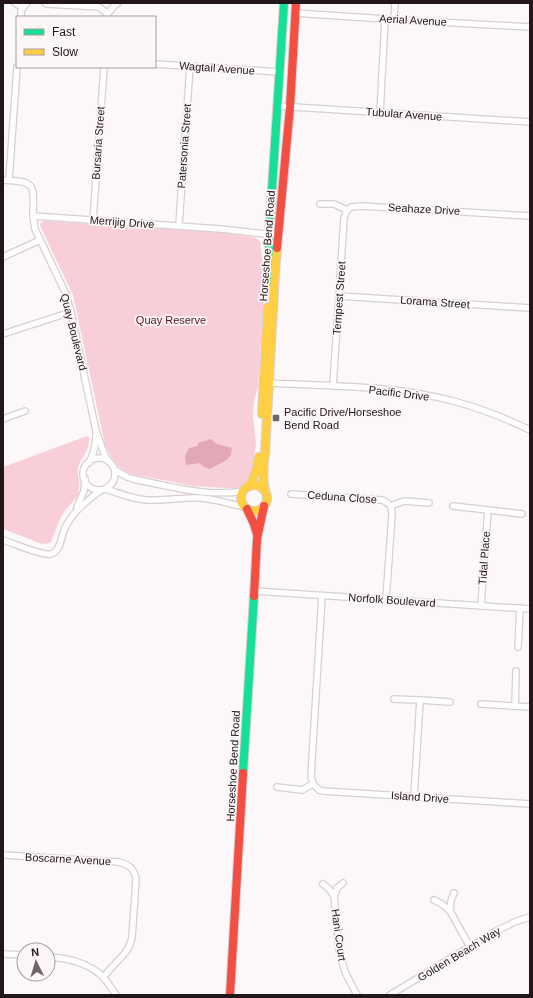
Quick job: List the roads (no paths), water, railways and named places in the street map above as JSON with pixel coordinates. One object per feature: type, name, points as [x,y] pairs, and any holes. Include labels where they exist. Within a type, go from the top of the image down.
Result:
[{"type":"street","points":[[15,3],[23,8]]},
{"type":"street","points":[[21,16],[21,10],[27,3]]},
{"type":"street","points":[[45,3],[98,7],[107,15],[118,3]]},
{"type":"street","name":"Horseshoe Bend Road","points":[[265,491],[263,469],[265,453],[269,234],[284,3]]},
{"type":"street","name":"Horseshoe Bend Road","points":[[247,489],[256,471],[260,454],[290,107],[296,3]]},
{"type":"street","points":[[394,19],[395,3]]},
{"type":"street","name":"Aerial Avenue","points":[[295,13],[530,27]]},
{"type":"street","points":[[380,113],[385,19]]},
{"type":"street","name":"Wagtail Avenue","points":[[156,64],[280,72]]},
{"type":"street","name":"Patersonia Street","points":[[179,225],[190,66]]},
{"type":"street","points":[[17,68],[6,180],[25,182],[29,184],[32,188],[34,198],[33,216]]},
{"type":"street","name":"Bursaria Street","points":[[93,220],[104,68]]},
{"type":"street","name":"Tubular Avenue","points":[[278,106],[530,122]]},
{"type":"street","name":"Seahaze Drive","points":[[320,204],[334,204],[347,210],[351,207],[362,206],[530,216]]},
{"type":"street","name":"Tempest Street","points":[[334,386],[344,218],[347,210]]},
{"type":"street","name":"Merrijig Drive","points":[[33,216],[179,225],[278,236]]},
{"type":"street","name":"Quay Boulevard","points":[[33,216],[34,225],[40,240],[66,294],[96,431],[106,459],[114,470]]},
{"type":"street","points":[[3,257],[40,240]]},
{"type":"street","name":"Lorama Street","points":[[339,296],[530,308]]},
{"type":"street","points":[[3,334],[71,312]]},
{"type":"street","name":"Pacific Drive","points":[[266,383],[334,386],[422,394],[487,411],[530,430]]},
{"type":"street","points":[[3,419],[25,411]]},
{"type":"street","name":"Quay Boulevard","points":[[75,511],[84,491],[84,470],[89,463],[95,448],[96,431]]},
{"type":"street","points":[[89,463],[92,460],[101,459],[109,462]]},
{"type":"street","points":[[85,479],[89,486],[97,490],[103,490],[139,499],[158,500],[200,498],[224,502],[250,510],[258,510],[264,506],[267,499],[265,491],[260,487],[253,486],[247,489],[228,493],[180,489],[133,479],[114,470]]},
{"type":"street","points":[[3,540],[41,553],[50,554],[55,552],[58,549],[64,530],[75,511],[88,500],[112,484],[115,475],[114,470]]},
{"type":"street","points":[[246,508],[243,504],[242,495],[247,489]]},
{"type":"street","name":"Ceduna Close","points":[[291,494],[382,500],[388,502],[391,506],[392,514],[386,600]]},
{"type":"street","name":"Ceduna Close","points":[[391,506],[404,501],[429,503]]},
{"type":"street","name":"Horseshoe Bend Road","points":[[230,995],[257,539],[264,506]]},
{"type":"street","points":[[453,506],[522,514]]},
{"type":"street","name":"Horseshoe Bend Road","points":[[246,508],[254,524],[257,539]]},
{"type":"street","name":"Tidal Place","points":[[481,606],[488,510]]},
{"type":"street","name":"Norfolk Boulevard","points":[[254,591],[530,609]]},
{"type":"street","points":[[277,787],[302,790],[313,784],[311,776],[322,596]]},
{"type":"street","points":[[518,647],[520,608]]},
{"type":"street","points":[[515,706],[516,671]]},
{"type":"street","points":[[394,699],[450,702]]},
{"type":"street","points":[[414,797],[420,700]]},
{"type":"street","points":[[481,704],[530,707]]},
{"type":"street","name":"Island Drive","points":[[313,784],[318,790],[322,791],[530,804]]},
{"type":"street","name":"Boscarne Avenue","points":[[3,855],[119,862],[126,864],[131,868],[135,873],[136,879],[132,938],[125,953],[103,977]]},
{"type":"street","name":"Hani Court","points":[[343,883],[337,888],[334,896],[339,950],[345,972],[357,995]]},
{"type":"street","name":"Hani Court","points":[[323,884],[334,896]]},
{"type":"street","points":[[450,911],[454,893]]},
{"type":"street","points":[[434,900],[442,904],[450,911],[470,947]]},
{"type":"street","name":"Golden Beach Way","points":[[390,995],[506,926],[530,917]]},
{"type":"street","points":[[3,954],[16,955]]},
{"type":"street","points":[[56,958],[62,958],[89,968],[103,977],[116,995]]},
{"type":"place","name":"Pacific Drive/Horseshoe Bend Road","points":[[276,418]]},
{"type":"park label","name":"Quay Reserve","points":[[171,320]]}]
